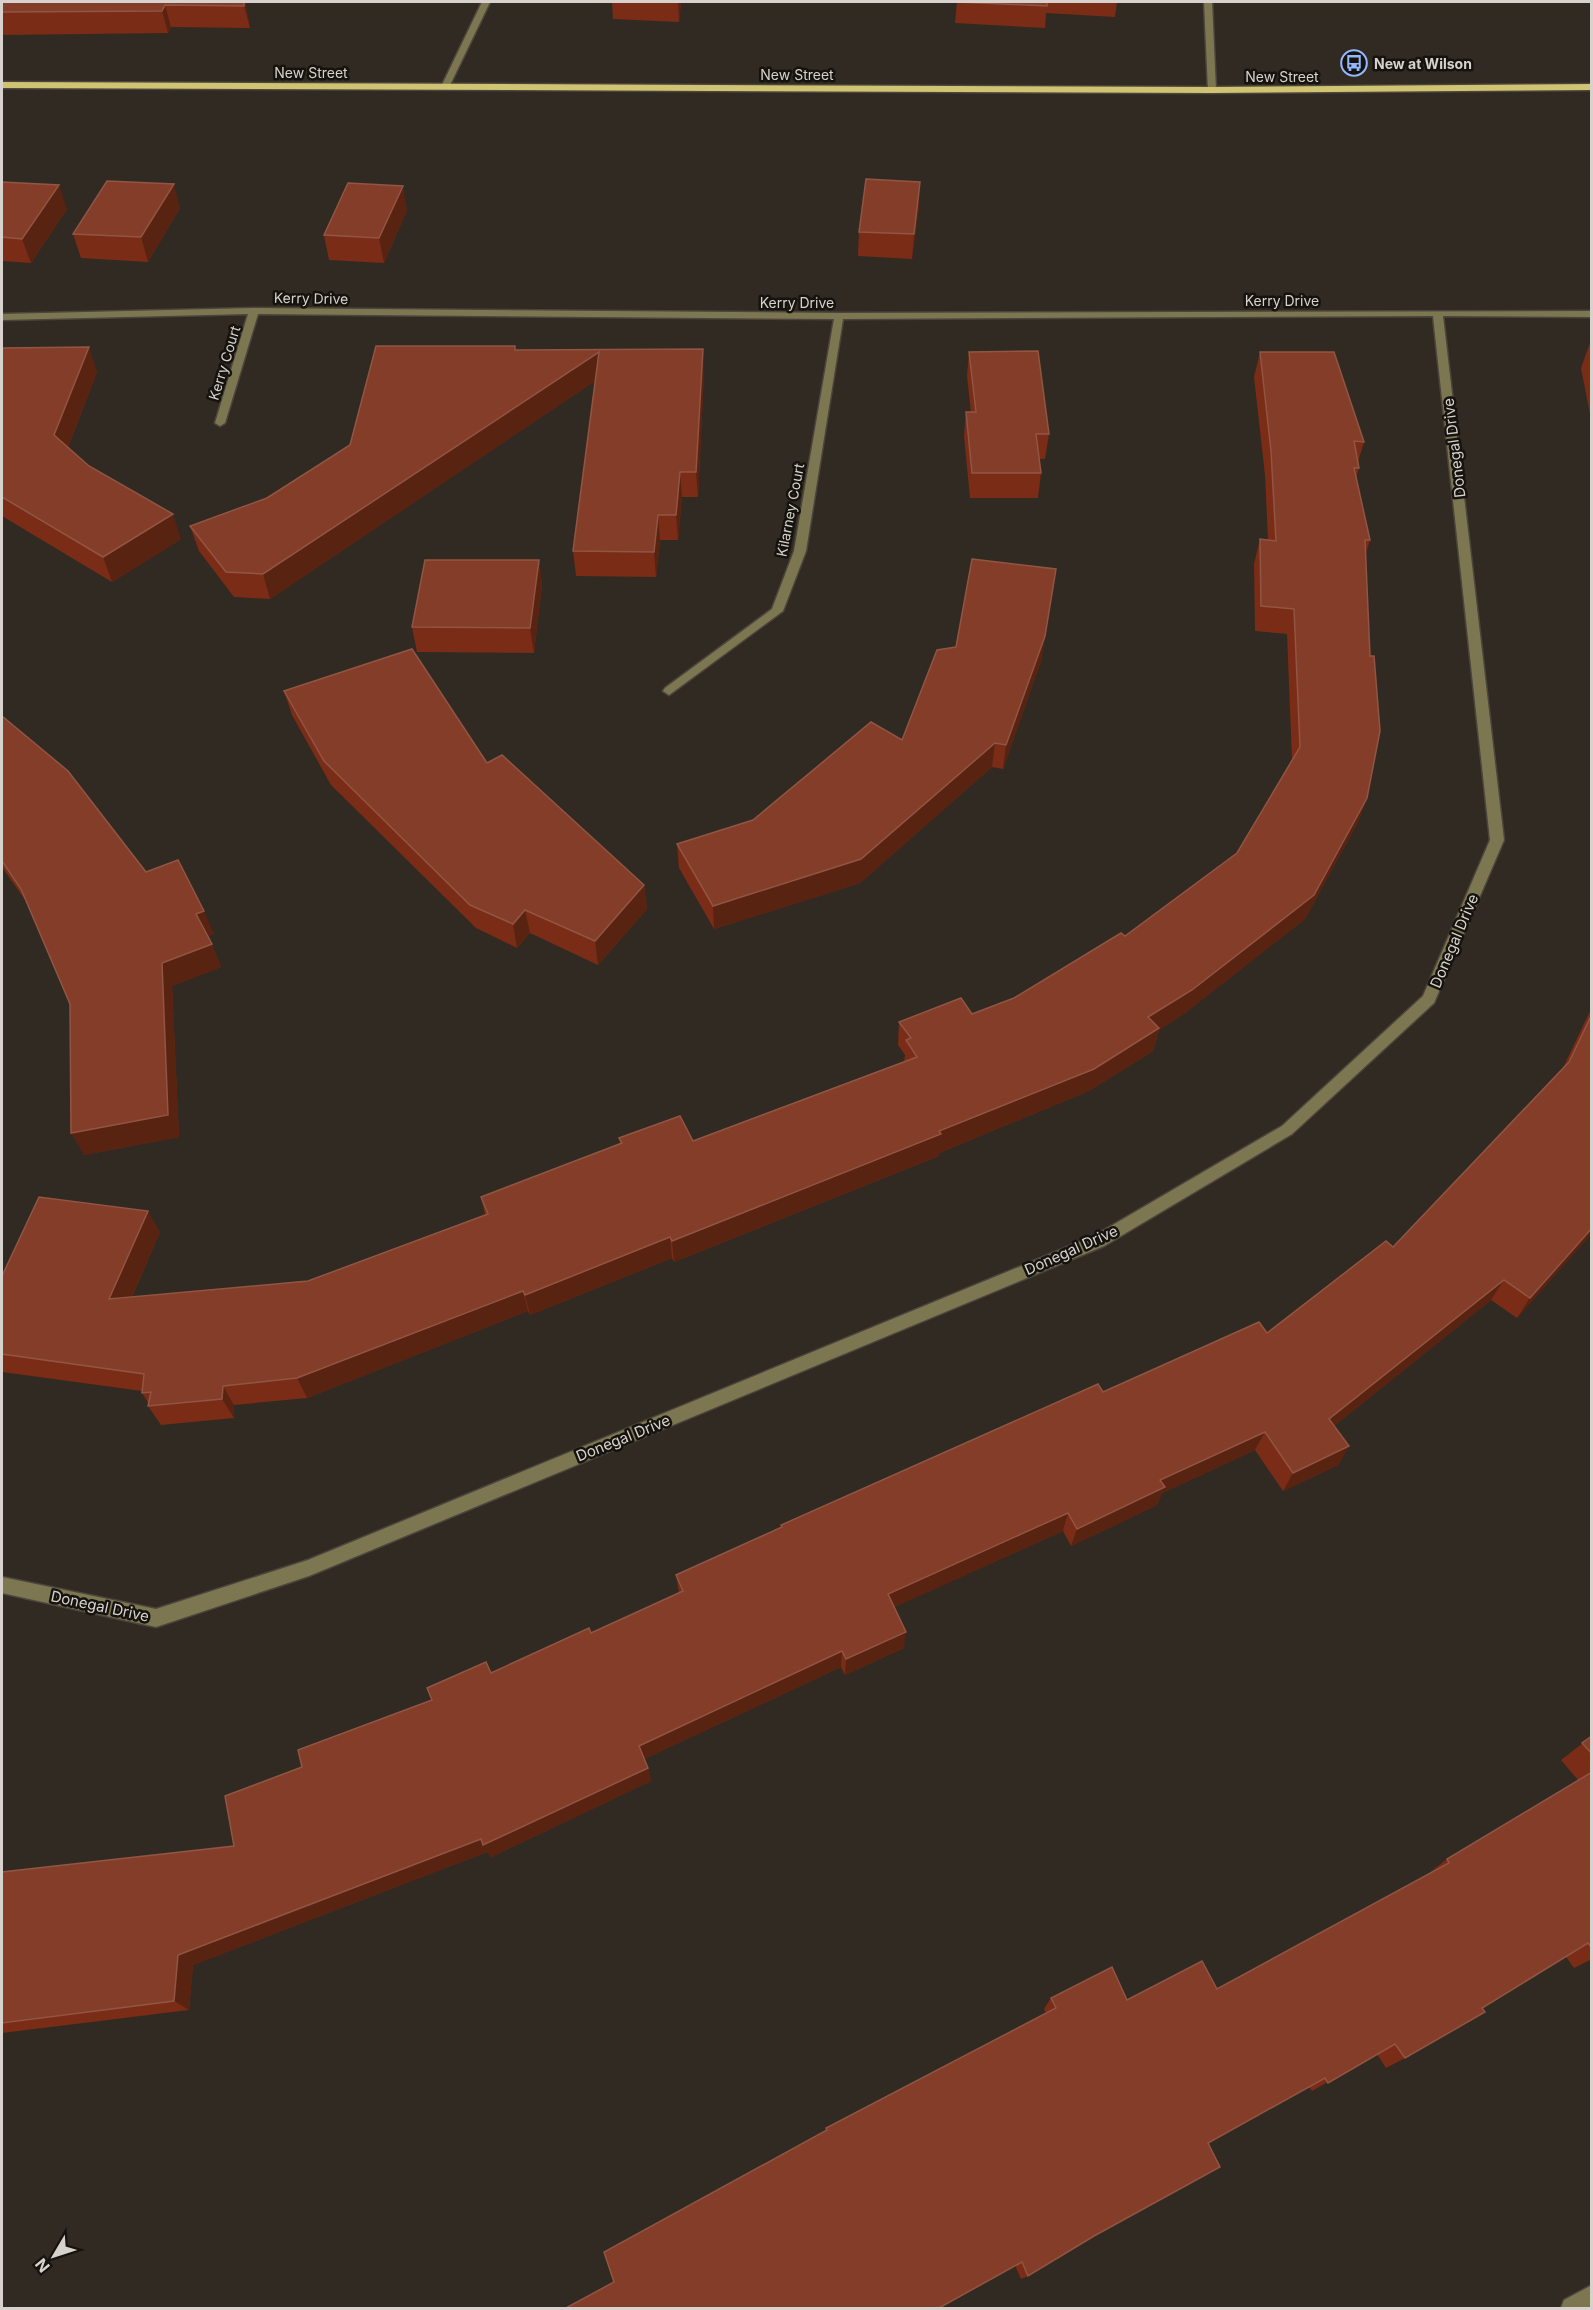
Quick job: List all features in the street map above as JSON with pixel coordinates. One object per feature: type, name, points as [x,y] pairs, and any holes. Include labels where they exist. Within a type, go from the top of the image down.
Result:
[{"type":"main road","name":"New Street","points":[[2,85],[447,85],[1212,90],[1592,87]]},
{"type":"street","points":[[447,85],[486,2]]},
{"type":"street","points":[[1208,2],[1212,90]]},
{"type":"street","name":"Kerry Drive","points":[[2,317],[254,311],[839,316],[1592,314]]},
{"type":"street","name":"Kerry Court","points":[[220,423],[254,311]]},
{"type":"street","name":"Donegal Drive","points":[[2,1585],[156,1618],[309,1568],[1099,1241],[1287,1130],[1429,999],[1497,840],[1438,313]]},
{"type":"street","name":"Kilarney Court","points":[[669,691],[777,611],[800,551],[839,316]]},
{"type":"street","points":[[1572,2308],[1592,2296]]},
{"type":"building","points":[[2,2],[244,2],[244,6],[165,5],[162,11],[2,12]]},
{"type":"building","points":[[957,2],[1047,2],[1047,6]]},
{"type":"building","points":[[866,179],[920,182],[914,234],[859,232]]},
{"type":"building","points":[[107,181],[174,184],[141,237],[73,234]]},
{"type":"building","points":[[2,182],[59,185],[22,239],[2,237]]},
{"type":"building","points":[[348,183],[403,186],[379,238],[324,235]]},
{"type":"building","points":[[376,346],[515,346],[515,350],[703,349],[696,472],[680,472],[676,515],[658,515],[654,552],[573,551],[599,352],[263,574],[226,572],[190,526],[267,498],[350,445]]},
{"type":"building","points":[[89,347],[54,435],[89,466],[173,514],[103,557],[2,497],[2,348]]},
{"type":"building","points":[[1038,351],[1049,434],[1036,434],[1041,473],[972,473],[966,412],[976,412],[969,352]]},
{"type":"building","points":[[1260,352],[1334,352],[1364,442],[1354,441],[1359,468],[1354,468],[1370,540],[1365,540],[1370,656],[1374,656],[1380,731],[1367,798],[1314,895],[1192,990],[1148,1017],[1159,1028],[1094,1069],[939,1131],[941,1134],[672,1241],[670,1237],[525,1295],[523,1291],[297,1378],[223,1386],[222,1399],[148,1406],[151,1392],[142,1393],[144,1374],[2,1354],[2,1276],[39,1197],[148,1211],[109,1299],[308,1281],[488,1214],[481,1197],[622,1143],[619,1138],[680,1116],[693,1141],[917,1057],[906,1040],[911,1038],[899,1022],[961,998],[972,1014],[1014,998],[1121,933],[1125,936],[1237,853],[1300,747],[1294,609],[1261,606],[1260,539],[1276,541],[1271,451]]},
{"type":"building","points":[[972,559],[1056,569],[1045,636],[1006,745],[995,743],[861,859],[713,906],[677,844],[753,820],[871,722],[902,740],[937,650],[956,647]]},
{"type":"building","points":[[425,560],[539,560],[530,628],[412,627]]},
{"type":"building","points":[[412,649],[487,763],[502,755],[644,885],[595,941],[525,910],[513,924],[470,905],[324,761],[284,691]]},
{"type":"building","points":[[2,716],[68,771],[146,872],[178,860],[204,911],[196,914],[212,944],[162,963],[168,1115],[71,1133],[70,1004],[21,889],[2,861]]},
{"type":"building","points":[[1592,1014],[1592,1228],[1530,1298],[1504,1280],[1329,1419],[1349,1446],[1293,1473],[1265,1432],[1160,1480],[1165,1487],[1077,1529],[1068,1513],[888,1594],[906,1632],[846,1659],[842,1651],[639,1746],[648,1768],[483,1845],[481,1839],[178,1955],[174,2001],[2,2023],[2,1872],[234,1846],[225,1796],[302,1767],[298,1750],[432,1700],[427,1688],[486,1662],[491,1673],[589,1628],[591,1633],[683,1591],[676,1575],[782,1527],[781,1525],[1098,1384],[1103,1392],[1259,1322],[1267,1333],[1386,1241],[1393,1247],[1569,1062]]},
{"type":"building","points":[[1592,1736],[1592,1754],[1582,1743]]},
{"type":"building","points":[[1592,1772],[1592,1948],[1588,1943],[1482,2008],[1485,2012],[1405,2058],[1395,2044],[1328,2083],[1325,2078],[1208,2143],[1220,2167],[1094,2236],[1028,2276],[1022,2262],[939,2308],[566,2308],[614,2282],[604,2252],[827,2130],[826,2128],[1056,2008],[1051,1998],[1112,1967],[1127,2000],[1202,1961],[1217,1989],[1449,1863],[1447,1859]]},
{"type":"place","name":"New at Wilson","points":[[1354,63]]}]
